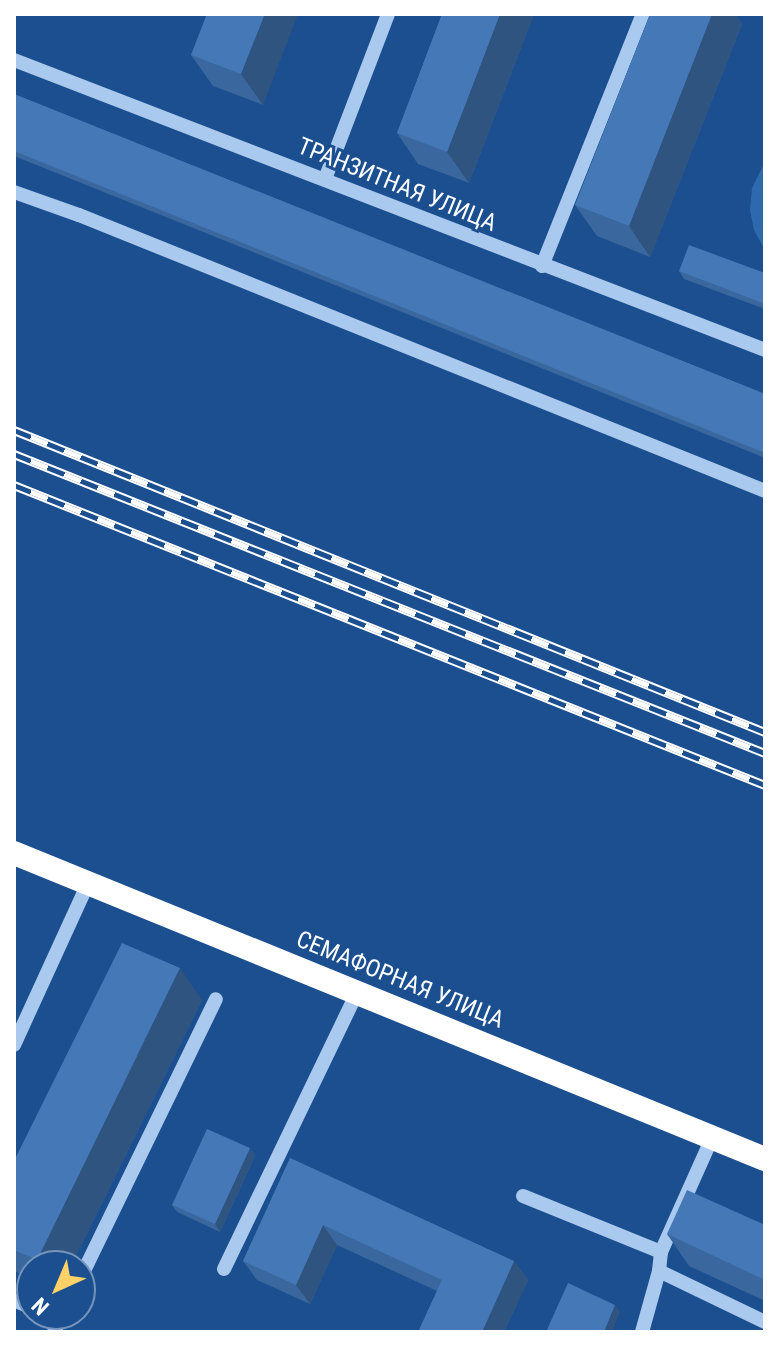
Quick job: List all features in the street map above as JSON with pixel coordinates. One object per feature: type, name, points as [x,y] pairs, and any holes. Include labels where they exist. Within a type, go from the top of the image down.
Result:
[{"type":"highway","name":"СЕМАФОРНАЯ УЛИЦА","points":[[14,853],[765,1159]]},
{"type":"street","points":[[325,179],[388,14]]},
{"type":"street","points":[[542,266],[643,14]]},
{"type":"street","name":"ТРАНЗИТНАЯ УЛИЦА","points":[[14,60],[765,350]]},
{"type":"street","points":[[14,192],[94,220],[765,491]]},
{"type":"street","points":[[14,1045],[88,883]]},
{"type":"street","points":[[224,1269],[357,993]]},
{"type":"street","points":[[94,1250],[216,999]]},
{"type":"street","points":[[642,1332],[659,1271],[661,1252],[712,1138]]},
{"type":"street","points":[[523,1196],[661,1252]]},
{"type":"street","points":[[659,1271],[765,1322]]},
{"type":"shaded area","points":[[765,162],[765,250],[754,230],[750,210],[752,188]]},
{"type":"building","points":[[207,14],[265,14],[241,74],[191,55]]},
{"type":"building","points":[[442,14],[500,14],[447,152],[397,133]]},
{"type":"building","points":[[650,14],[712,14],[629,226],[575,205]]},
{"type":"building","points":[[14,94],[765,394],[765,453],[14,151]]},
{"type":"building","points":[[689,245],[765,273],[765,304],[679,271]]},
{"type":"building","points":[[122,943],[180,968],[42,1250],[14,1250],[14,1161]]},
{"type":"building","points":[[207,1129],[250,1148],[215,1224],[172,1205]]},
{"type":"building","points":[[290,1158],[514,1261],[482,1332],[418,1332],[442,1280],[323,1225],[296,1285],[243,1261]]},
{"type":"building","points":[[687,1190],[765,1225],[765,1280],[667,1234]]},
{"type":"building","points":[[568,1283],[615,1305],[604,1332],[546,1332]]},
{"type":"railway","points":[[14,430],[765,732]]},
{"type":"railway","points":[[14,454],[765,753]]},
{"type":"railway","points":[[14,485],[765,785]]}]
